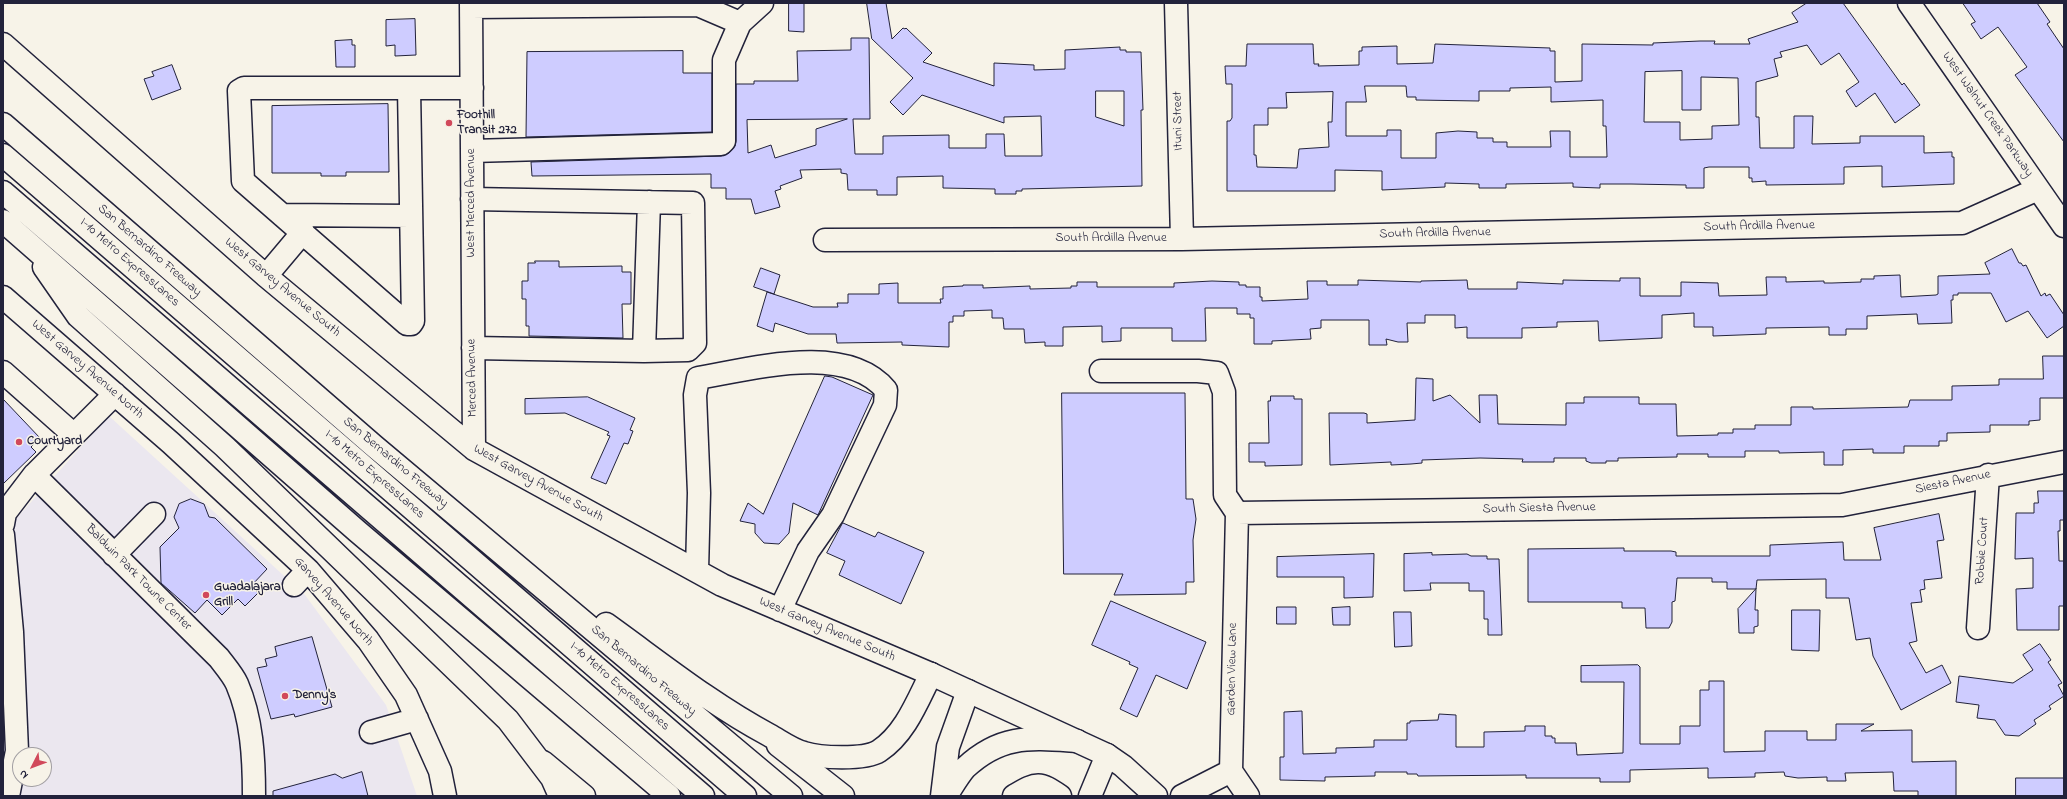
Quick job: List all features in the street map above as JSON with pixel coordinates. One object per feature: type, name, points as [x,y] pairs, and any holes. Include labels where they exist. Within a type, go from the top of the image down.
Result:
[{"type":"main road","points":[[472,151],[721,144],[724,141],[724,60],[740,22],[762,3]]},
{"type":"main road","name":"Ituni Street","points":[[1176,3],[1182,239]]},
{"type":"main road","name":"West Walnut Creek Parkway","points":[[1910,3],[2064,226]]},
{"type":"main road","points":[[471,5],[698,4],[740,22]]},
{"type":"main road","name":"West Merced Avenue","points":[[471,5],[472,307]]},
{"type":"main road","name":"West Garvey Avenue South","points":[[3,44],[266,276],[474,449],[722,584],[931,674],[1107,755],[1123,766],[1156,796]]},
{"type":"main road","points":[[409,88],[413,321],[410,324],[407,324],[243,181],[239,91],[241,89],[409,88],[472,88]]},
{"type":"main road","name":"San Bernardino Freeway","points":[[3,124],[362,436],[791,796]]},
{"type":"main road","name":"I-10 Metro ExpressLanes","points":[[3,155],[745,796]]},
{"type":"main road","name":"South Ardilla Avenue","points":[[825,240],[1182,239],[1962,223],[2038,188]]},
{"type":"main road","name":"I-10 Metro ExpressLanes","points":[[3,192],[703,796]]},
{"type":"main road","points":[[472,199],[693,203],[695,343],[688,350],[644,351],[473,348]]},
{"type":"main road","points":[[644,351],[649,202]]},
{"type":"main road","points":[[282,214],[411,216]]},
{"type":"main road","points":[[3,220],[357,531],[669,796]]},
{"type":"main road","points":[[266,276],[303,232]]},
{"type":"main road","points":[[26,240],[78,316],[225,447],[508,720],[552,778],[560,796]]},
{"type":"main road","name":"West Garvey Avenue North","points":[[3,297],[171,443]]},
{"type":"main road","name":"Merced Avenue","points":[[472,307],[474,449]]},
{"type":"main road","points":[[697,571],[699,493],[695,395],[698,378],[805,361],[836,364],[863,373],[879,382],[886,390],[885,405],[832,516],[808,552],[780,610]]},
{"type":"main road","points":[[1101,371],[1198,371],[1217,373],[1224,392],[1225,495],[1237,513]]},
{"type":"main road","points":[[3,372],[74,435]]},
{"type":"main road","points":[[4,517],[34,475],[115,394]]},
{"type":"main road","name":"Garvey Avenue North","points":[[171,443],[301,577],[368,640],[406,695],[440,771],[445,796]]},
{"type":"main road","name":"Siesta Avenue","points":[[1842,505],[1988,475],[2064,462]]},
{"type":"main road","name":"Baldwin Park Towne Center","points":[[34,475],[219,658],[236,682],[250,724],[254,766],[254,796]]},
{"type":"main road","name":"Robbie Court","points":[[1978,628],[1988,475]]},
{"type":"main road","name":"South Siesta Avenue","points":[[1237,513],[1842,505]]},
{"type":"main road","name":"Garden View Lane","points":[[1231,771],[1237,513]]},
{"type":"main road","points":[[114,555],[154,514]]},
{"type":"main road","points":[[460,518],[712,700],[756,728],[804,753],[828,758],[850,757],[877,752],[891,741],[908,720],[931,674]]},
{"type":"main road","points":[[3,535],[12,632],[17,750],[8,796]]},
{"type":"main road","points":[[942,796],[948,747],[968,691]]},
{"type":"main road","points":[[370,732],[417,719]]},
{"type":"main road","points":[[756,728],[843,796]]},
{"type":"main road","points":[[946,796],[965,769],[993,746],[1031,738],[1077,741]]},
{"type":"main road","points":[[1090,796],[1107,755]]},
{"type":"main road","points":[[536,756],[584,796]]},
{"type":"main road","points":[[1182,796],[1231,771],[1248,796]]},
{"type":"main road","points":[[1014,796],[1033,785],[1045,785],[1060,796]]},
{"type":"shaded area","points":[[109,416],[305,595],[386,705],[417,796],[3,796],[3,533]]},
{"type":"building","points":[[789,3],[804,3],[804,32],[789,31]]},
{"type":"building","points":[[867,3],[886,3],[892,39],[903,28],[906,28],[932,53],[923,62],[994,86],[994,63],[1034,65],[1034,70],[1065,69],[1065,50],[1120,47],[1120,50],[1126,50],[1126,52],[1141,52],[1143,110],[1141,110],[1142,186],[1022,189],[1022,191],[1016,191],[1016,194],[995,194],[995,189],[943,188],[943,176],[897,177],[897,195],[877,195],[877,190],[848,190],[847,174],[841,173],[841,169],[800,170],[802,178],[780,186],[781,189],[775,191],[780,207],[755,214],[751,199],[726,199],[726,188],[711,188],[711,174],[532,176],[531,162],[721,156],[729,153],[735,146],[736,141],[736,84],[754,84],[754,81],[798,81],[797,51],[851,50],[851,38],[869,38],[870,119],[853,119],[855,154],[883,154],[883,136],[949,135],[949,148],[986,148],[986,134],[1004,134],[1005,156],[1042,156],[1041,116],[1004,117],[1004,123],[922,95],[903,115],[890,102],[913,78],[872,39]],"holes":[[[1096,91],[1124,91],[1124,126],[1096,117]],[[847,119],[816,129],[816,145],[775,158],[771,145],[748,153],[747,120]]]},
{"type":"building","points":[[1807,3],[1843,3],[1902,85],[1904,83],[1920,105],[1895,123],[1875,93],[1856,107],[1846,91],[1859,82],[1839,53],[1821,65],[1807,45],[1780,52],[1782,57],[1774,59],[1778,76],[1756,82],[1756,117],[1759,117],[1760,148],[1794,148],[1794,116],[1813,116],[1812,144],[1860,143],[1860,136],[1924,136],[1924,153],[1952,152],[1952,157],[1954,157],[1954,184],[1882,187],[1882,166],[1877,166],[1844,167],[1844,184],[1766,185],[1766,181],[1752,182],[1752,178],[1749,178],[1749,167],[1709,167],[1704,168],[1704,188],[1686,188],[1686,185],[1631,184],[1600,184],[1600,188],[1573,187],[1573,183],[1506,184],[1506,188],[1479,188],[1479,184],[1445,183],[1445,187],[1382,190],[1382,171],[1335,170],[1335,191],[1227,191],[1227,121],[1230,121],[1232,118],[1232,84],[1226,84],[1225,66],[1246,66],[1247,44],[1313,44],[1314,64],[1319,64],[1318,66],[1359,65],[1359,51],[1362,51],[1362,47],[1397,46],[1397,64],[1433,63],[1435,44],[1550,48],[1550,51],[1555,51],[1555,82],[1582,81],[1582,44],[1653,45],[1653,43],[1715,41],[1714,44],[1750,44],[1748,39],[1798,22],[1792,13]],"holes":[[[1682,71],[1682,110],[1701,110],[1701,77],[1738,78],[1739,125],[1712,126],[1712,139],[1680,140],[1680,122],[1644,122],[1645,72]],[[1365,86],[1406,86],[1407,97],[1416,97],[1416,100],[1479,101],[1479,91],[1510,91],[1510,88],[1551,87],[1551,102],[1603,100],[1603,126],[1606,126],[1607,157],[1570,157],[1570,131],[1550,131],[1551,147],[1507,147],[1507,142],[1493,142],[1493,138],[1477,138],[1477,132],[1458,131],[1436,133],[1436,158],[1401,158],[1401,130],[1387,130],[1387,136],[1346,136],[1346,102],[1366,102]],[[1333,92],[1332,122],[1328,122],[1329,147],[1299,149],[1297,168],[1257,167],[1256,155],[1254,155],[1254,125],[1268,125],[1268,108],[1287,108],[1286,93]]]},
{"type":"building","points":[[1963,3],[2037,3],[2050,22],[2047,24],[2064,49],[2064,142],[2015,75],[2027,67],[1998,27],[1981,39],[1971,24],[1975,22]]},
{"type":"building","points":[[415,19],[416,55],[395,56],[395,45],[386,46],[386,20]]},
{"type":"building","points":[[352,40],[352,45],[355,45],[355,67],[336,67],[335,41]]},
{"type":"building","points":[[683,51],[683,73],[712,73],[712,132],[526,137],[527,52]]},
{"type":"building","points":[[172,65],[181,89],[152,100],[144,79],[154,76],[152,72]]},
{"type":"building","points":[[388,104],[389,172],[346,172],[346,176],[321,176],[321,173],[272,173],[272,106]]},
{"type":"building","points":[[2012,249],[2019,263],[2023,266],[2026,265],[2041,296],[2045,293],[2046,296],[2050,294],[2064,315],[2064,326],[2047,338],[2028,311],[2006,322],[1991,293],[1958,293],[1958,295],[1953,295],[1953,300],[1951,300],[1952,323],[1918,324],[1917,314],[1867,316],[1867,329],[1846,329],[1846,335],[1829,335],[1829,327],[1766,328],[1766,334],[1713,336],[1713,327],[1694,327],[1694,313],[1662,315],[1662,338],[1599,341],[1598,321],[1557,322],[1557,327],[1522,328],[1522,338],[1467,338],[1467,327],[1455,328],[1455,315],[1425,315],[1425,323],[1407,323],[1408,342],[1398,342],[1386,339],[1387,345],[1369,345],[1369,320],[1321,320],[1321,328],[1310,329],[1311,339],[1272,341],[1272,344],[1254,344],[1254,318],[1250,318],[1250,314],[1237,314],[1237,308],[1205,308],[1206,341],[1172,341],[1172,328],[1121,328],[1121,341],[1102,342],[1102,326],[1063,327],[1063,346],[1045,346],[1045,342],[1025,343],[1024,329],[1004,329],[1003,318],[992,318],[992,310],[964,311],[964,316],[953,316],[953,322],[949,322],[949,347],[902,345],[902,342],[837,343],[836,334],[808,334],[775,323],[773,332],[757,326],[767,292],[813,307],[838,307],[837,303],[848,303],[848,294],[879,294],[879,284],[898,283],[898,303],[941,303],[940,299],[943,299],[943,287],[983,285],[983,288],[1030,286],[1030,289],[1071,288],[1071,286],[1077,286],[1077,282],[1097,282],[1097,287],[1174,287],[1174,283],[1212,281],[1239,282],[1239,285],[1246,285],[1246,287],[1260,287],[1260,297],[1262,297],[1262,301],[1308,299],[1307,281],[1327,281],[1327,285],[1358,285],[1358,280],[1421,282],[1467,280],[1468,289],[1517,289],[1517,282],[1563,284],[1563,280],[1620,281],[1620,278],[1640,278],[1640,296],[1681,296],[1681,282],[1718,283],[1719,296],[1767,295],[1766,277],[1786,277],[1786,282],[1824,281],[1824,283],[1832,283],[1861,282],[1861,279],[1874,279],[1874,276],[1900,275],[1901,297],[1936,295],[1938,294],[1938,276],[1990,274],[1985,263]]},
{"type":"building","points":[[535,261],[559,261],[559,267],[622,266],[622,272],[631,272],[631,304],[622,304],[623,338],[529,336],[529,326],[526,326],[526,299],[522,299],[522,281],[528,281],[528,263],[535,263]]},
{"type":"building","points":[[761,268],[780,275],[774,294],[754,287]]},
{"type":"building","points":[[2043,356],[2064,356],[2064,398],[2040,398],[2040,420],[2029,421],[2029,425],[1990,425],[1990,432],[1947,433],[1947,441],[1939,441],[1939,446],[1904,446],[1904,453],[1873,453],[1873,449],[1843,450],[1843,465],[1824,465],[1824,452],[1779,453],[1779,451],[1745,451],[1745,457],[1708,457],[1708,454],[1677,454],[1677,457],[1618,458],[1618,461],[1606,461],[1606,463],[1591,463],[1586,461],[1586,458],[1554,458],[1554,462],[1522,462],[1523,459],[1480,458],[1422,460],[1422,463],[1391,465],[1391,462],[1330,465],[1329,413],[1364,413],[1367,414],[1367,423],[1415,420],[1416,378],[1433,379],[1433,401],[1450,395],[1480,423],[1479,395],[1497,395],[1498,424],[1566,425],[1566,403],[1584,403],[1584,397],[1639,397],[1639,404],[1676,404],[1677,436],[1718,435],[1718,433],[1733,433],[1733,429],[1755,429],[1755,425],[1791,425],[1791,407],[1813,407],[1813,409],[1908,407],[1910,400],[1952,400],[1952,386],[1999,385],[1999,379],[2043,379]]},
{"type":"building","points":[[825,376],[832,377],[873,395],[818,515],[793,503],[789,533],[779,544],[764,543],[755,533],[755,524],[740,521],[748,503],[763,514]]},
{"type":"building","points":[[1062,393],[1185,393],[1186,499],[1193,499],[1196,519],[1193,540],[1194,582],[1186,582],[1186,594],[1114,595],[1123,574],[1064,574]]},
{"type":"building","points":[[1271,396],[1294,396],[1294,399],[1302,399],[1302,465],[1265,466],[1265,462],[1249,462],[1249,443],[1269,443],[1268,401],[1270,401]]},
{"type":"building","points":[[588,397],[635,418],[630,430],[633,431],[628,444],[624,443],[606,484],[591,478],[610,436],[607,435],[609,432],[565,413],[525,414],[525,399]]},
{"type":"building","name":"Courtyard","points":[[3,399],[40,438],[31,447],[36,452],[3,484]]},
{"type":"building","points":[[2038,491],[2064,491],[2064,520],[2060,520],[2060,531],[2058,531],[2059,561],[2064,561],[2064,606],[2059,606],[2059,630],[2017,630],[2016,589],[2033,588],[2033,558],[2015,559],[2016,513],[2034,513],[2034,503],[2038,503]]},
{"type":"building","points":[[191,499],[204,504],[209,517],[215,518],[267,569],[251,586],[258,593],[245,606],[238,599],[222,615],[207,600],[195,613],[161,583],[160,547],[179,528],[174,517],[179,504]]},
{"type":"building","points":[[1939,514],[1944,540],[1937,541],[1942,578],[1924,580],[1925,589],[1920,590],[1922,602],[1911,603],[1917,641],[1909,643],[1926,673],[1942,665],[1951,683],[1901,710],[1873,656],[1870,638],[1856,640],[1849,598],[1826,598],[1826,579],[1757,580],[1756,589],[1727,589],[1727,582],[1712,582],[1712,578],[1677,578],[1675,601],[1672,602],[1672,622],[1669,628],[1646,628],[1645,608],[1622,608],[1622,602],[1528,602],[1528,549],[1624,548],[1624,551],[1671,551],[1676,552],[1676,556],[1770,556],[1770,545],[1843,542],[1844,560],[1881,560],[1874,528]]},
{"type":"building","points":[[843,523],[875,537],[878,532],[924,552],[901,604],[839,575],[845,561],[827,553]]},
{"type":"building","points":[[1432,553],[1432,555],[1467,554],[1471,556],[1487,556],[1487,559],[1499,559],[1502,635],[1488,635],[1488,619],[1484,619],[1484,591],[1469,591],[1469,583],[1430,583],[1431,590],[1404,591],[1404,554]]},
{"type":"building","points":[[1374,554],[1373,597],[1344,598],[1344,577],[1277,577],[1277,557]]},
{"type":"building","points":[[1756,589],[1755,610],[1758,610],[1758,626],[1754,627],[1754,633],[1739,633],[1738,609]]},
{"type":"building","points":[[1111,601],[1206,642],[1187,689],[1156,675],[1137,717],[1120,709],[1138,668],[1129,664],[1130,662],[1092,645]]},
{"type":"building","points":[[1277,607],[1296,607],[1296,624],[1277,624]]},
{"type":"building","points":[[1350,607],[1350,625],[1333,625],[1332,608]]},
{"type":"building","points":[[1792,610],[1820,610],[1819,651],[1792,650]]},
{"type":"building","points":[[1394,612],[1411,612],[1412,646],[1395,647]]},
{"type":"building","points":[[312,637],[332,707],[295,717],[294,714],[271,719],[257,668],[267,666],[265,659],[277,656],[275,647]]},
{"type":"building","points":[[2040,644],[2051,660],[2048,662],[2062,683],[2058,685],[2064,696],[2049,706],[2051,709],[2034,720],[2036,724],[2019,736],[2005,735],[1995,720],[1977,718],[1979,705],[1956,702],[1959,676],[2013,683],[2033,670],[2023,655]]},
{"type":"building","points":[[1638,665],[1640,667],[1640,744],[1680,744],[1680,726],[1700,726],[1700,690],[1709,690],[1709,681],[1724,681],[1724,752],[1765,751],[1765,731],[1807,731],[1807,740],[1836,740],[1836,724],[1874,724],[1861,731],[1912,730],[1912,762],[1956,761],[1956,796],[1918,796],[1918,791],[1894,791],[1893,772],[1845,773],[1846,781],[1827,781],[1827,777],[1798,778],[1785,776],[1784,772],[1755,773],[1755,777],[1708,778],[1708,768],[1630,770],[1630,782],[1600,782],[1600,778],[1526,778],[1526,775],[1418,776],[1417,774],[1407,774],[1407,772],[1375,772],[1375,776],[1325,777],[1325,781],[1280,780],[1280,757],[1284,757],[1284,712],[1302,711],[1303,754],[1336,753],[1336,748],[1374,747],[1374,740],[1407,740],[1407,723],[1410,723],[1410,721],[1438,720],[1439,714],[1456,715],[1456,747],[1484,747],[1484,732],[1525,731],[1525,726],[1545,726],[1545,736],[1552,736],[1552,738],[1555,738],[1555,743],[1576,743],[1577,755],[1623,753],[1624,682],[1581,682],[1581,666]]},
{"type":"building","points":[[362,772],[368,796],[273,796],[273,791],[335,774],[342,778]]},
{"type":"building","points":[[2016,778],[2064,778],[2064,796],[2016,796]]},
{"type":"place","name":"Foothill Transit 272","points":[[449,123]]},
{"type":"place","name":"Courtyard","points":[[19,442]]},
{"type":"place","name":"Guadalajara Grill","points":[[206,595]]},
{"type":"place","name":"Denny's","points":[[285,696]]}]
